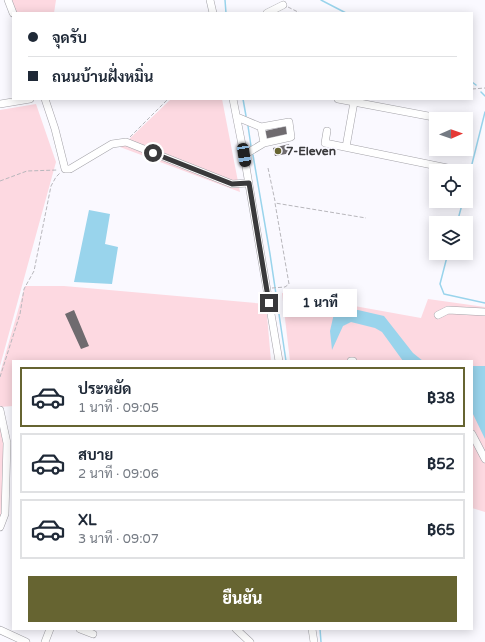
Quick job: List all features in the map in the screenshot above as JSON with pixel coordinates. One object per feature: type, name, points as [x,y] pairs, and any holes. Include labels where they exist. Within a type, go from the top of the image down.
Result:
[{"type":"street","points":[[8,0],[13,12]]},
{"type":"street","points":[[210,0],[213,12]]},
{"type":"street","points":[[270,12],[283,5]]},
{"type":"street","points":[[0,104],[24,100]]},
{"type":"street","points":[[44,100],[55,129],[65,169],[70,169],[112,144],[126,142],[232,184],[249,183]]},
{"type":"street","points":[[233,100],[279,360]]},
{"type":"street","points":[[343,100],[429,116]]},
{"type":"street","points":[[346,147],[354,102]]},
{"type":"street","points":[[237,117],[261,127],[288,122],[291,137],[264,142],[244,155]]},
{"type":"street","points":[[261,127],[264,142]]},
{"type":"street","points":[[327,131],[324,143],[429,164]]},
{"type":"street","points":[[438,315],[448,310],[485,312]]},
{"type":"street","points":[[0,410],[7,443],[5,514],[0,527]]},
{"type":"street","points":[[473,436],[485,460]]},
{"type":"street","points":[[0,630],[26,642]]},
{"type":"street","points":[[45,642],[50,630]]},
{"type":"street","points":[[83,630],[93,634]]},
{"type":"street","points":[[237,630],[250,642]]},
{"type":"street","points":[[312,630],[314,642]]},
{"type":"path","points":[[283,5],[298,12]]},
{"type":"path","points":[[473,89],[485,88]]},
{"type":"path","points":[[126,142],[131,135],[167,100]]},
{"type":"path","points":[[268,168],[289,284],[286,288],[272,288]]},
{"type":"path","points":[[0,181],[27,171],[65,169]]},
{"type":"path","points":[[0,378],[20,314],[24,289],[34,271],[51,186],[56,177],[65,169]]},
{"type":"path","points":[[275,204],[275,202],[366,218]]},
{"type":"shaded area","points":[[8,0],[56,0],[54,12],[13,12]]},
{"type":"shaded area","points":[[170,100],[222,100],[240,192],[112,144],[126,142]]},
{"type":"shaded area","points":[[36,104],[56,162],[0,366],[0,110]]},
{"type":"shaded area","points":[[25,286],[64,286],[266,304],[271,360],[12,360],[12,406],[0,407],[0,373]]},
{"type":"shaded area","points":[[282,293],[421,318],[428,299],[485,307],[485,512],[473,508],[473,360],[290,360]]},
{"type":"shaded area","points":[[0,411],[7,443],[5,514],[0,527]]},
{"type":"water","points":[[89,210],[110,214],[105,244],[118,247],[112,284],[74,282]]},
{"type":"water","points":[[335,309],[358,310],[384,316],[413,353],[422,360],[402,360],[382,332],[375,328],[351,322],[343,326],[332,350],[330,331]]},
{"type":"water","points":[[473,366],[485,366],[485,439],[473,414]]},
{"type":"building","points":[[287,126],[289,134],[267,139],[265,131]]},
{"type":"building","points":[[289,144],[291,153],[275,156],[273,148]]},
{"type":"building","points":[[74,310],[89,346],[81,349],[65,314]]},
{"type":"waterway","points":[[225,0],[226,12]]},
{"type":"waterway","points":[[321,0],[344,12]]},
{"type":"waterway","points":[[481,92],[485,96]]},
{"type":"waterway","points":[[243,100],[246,116]]},
{"type":"waterway","points":[[472,164],[485,112]]},
{"type":"waterway","points":[[248,126],[251,146]]},
{"type":"waterway","points":[[253,155],[286,360]]},
{"type":"waterway","points":[[459,216],[461,208]]},
{"type":"waterway","points":[[446,260],[440,284],[444,294],[485,303]]},
{"type":"waterway","points":[[320,630],[321,642]]},
{"type":"place","name":"7-Eleven","points":[[278,151]]},
{"type":"route","points":[[153,153],[232,184],[249,183],[269,303]]}]
